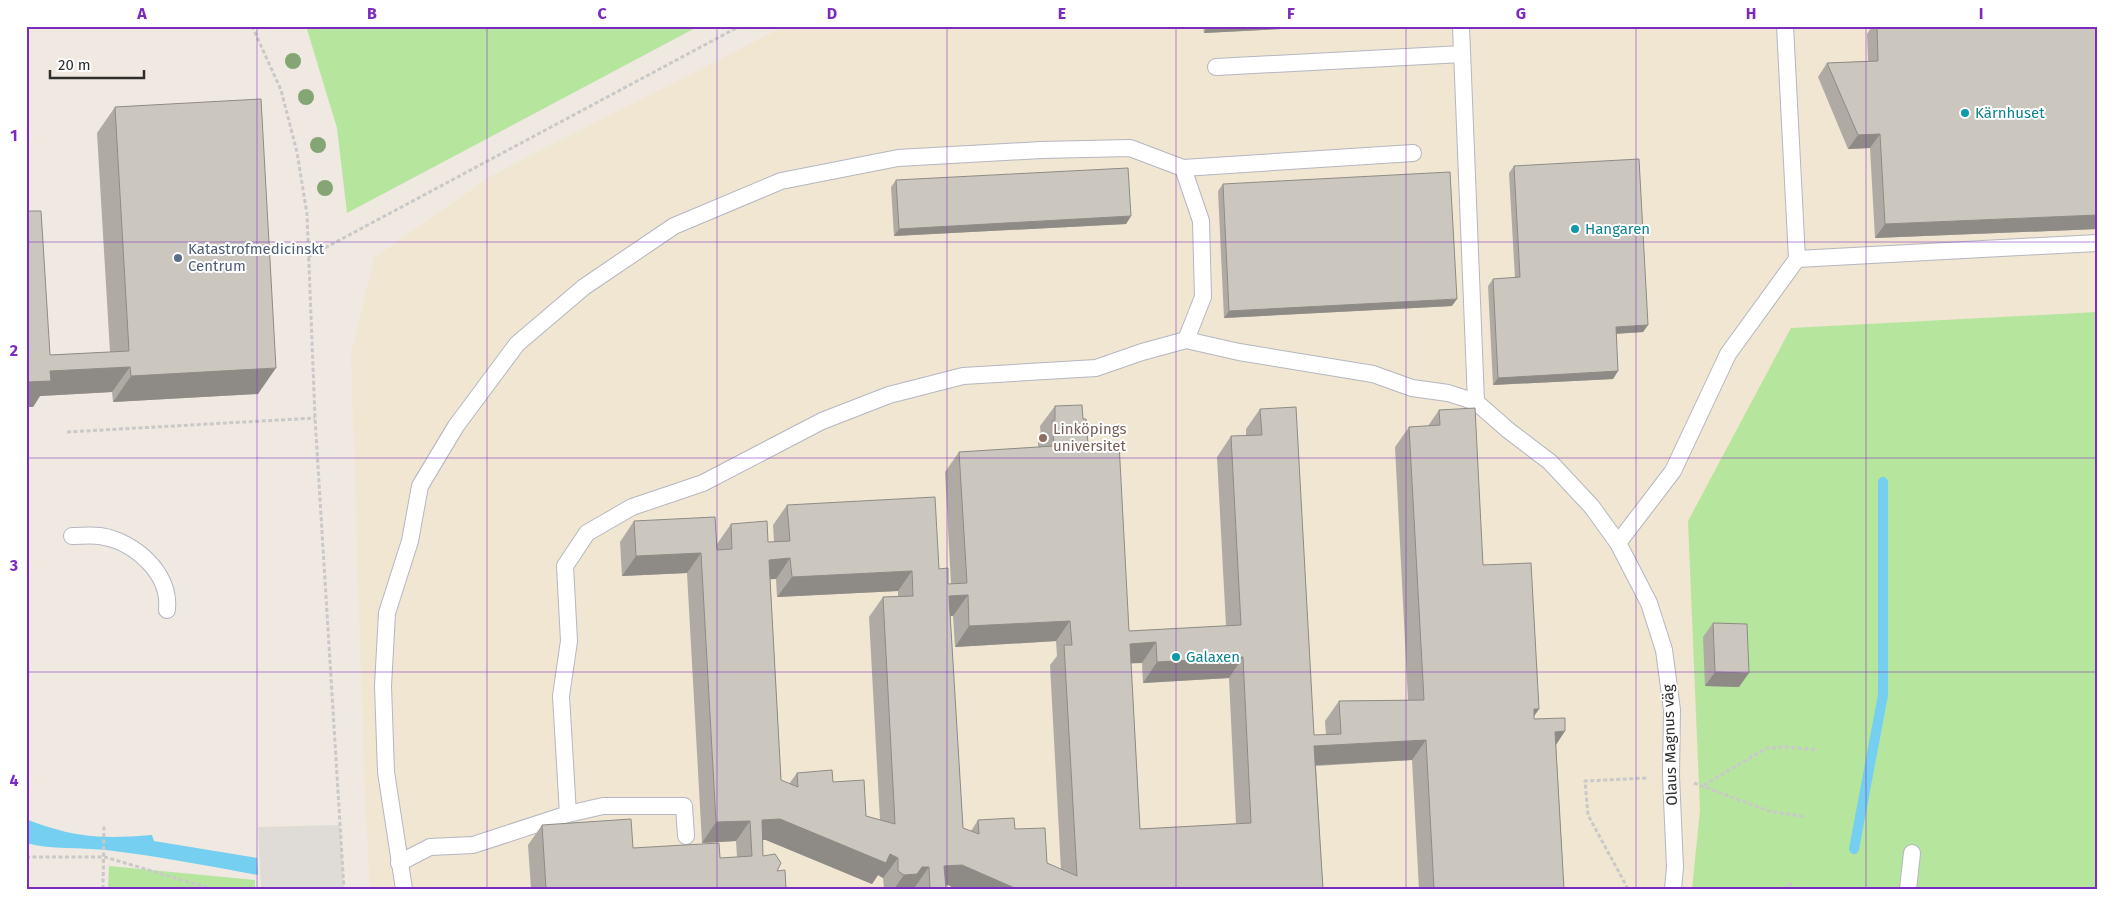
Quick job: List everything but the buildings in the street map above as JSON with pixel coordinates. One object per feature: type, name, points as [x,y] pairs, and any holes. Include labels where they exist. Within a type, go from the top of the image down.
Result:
[{"type":"lane","points":[[568,814],[560,696],[569,641],[565,566],[587,533],[632,507],[703,483],[822,421],[889,395],[963,376],[1096,368],[1142,352],[1186,340],[1239,352],[1373,374],[1412,388],[1448,394],[1476,402],[1461,26]]},
{"type":"lane","points":[[1618,543],[1673,471],[1728,354],[1797,259],[1784,26]]},
{"type":"lane","points":[[1216,67],[1462,54]]},
{"type":"lane","points":[[404,889],[386,772],[383,686],[387,613],[410,541],[420,486],[456,426],[517,344],[584,287],[674,226],[781,181],[898,158],[1041,150],[1130,148],[1183,168],[1413,153]]},
{"type":"lane","points":[[1183,168],[1201,221],[1203,278],[1203,297],[1186,340]]},
{"type":"lane","points":[[1797,259],[2097,243]]},
{"type":"lane","name":"Olaus Magnus väg","points":[[1476,402],[1508,430],[1550,462],[1592,508],[1618,543],[1649,603],[1664,650],[1672,710],[1671,776],[1675,867],[1673,889]]},
{"type":"lane","points":[[72,536],[100,536],[126,544],[144,557],[161,577],[168,600],[167,610]]},
{"type":"lane","points":[[399,863],[430,847],[473,845],[568,814],[603,806],[684,806],[686,836]]},
{"type":"lane","points":[[1908,889],[1912,853]]},
{"type":"path","points":[[252,26],[282,90],[297,152],[307,214],[315,418],[344,889]]},
{"type":"path","points":[[308,257],[740,26]]},
{"type":"path","points":[[67,432],[315,418]]},
{"type":"path","points":[[1704,785],[1767,748],[1787,747],[1818,750]]},
{"type":"path","points":[[1628,889],[1588,815],[1585,782],[1671,776],[1704,785],[1769,811],[1806,817]]},
{"type":"path","points":[[104,826],[104,889]]},
{"type":"path","points":[[26,856],[105,855],[212,889]]},
{"type":"path","points":[[1783,889],[1794,882]]},
{"type":"shaded area","name":"Linköpings universitet","points":[[785,26],[2097,26],[2097,312],[1792,328],[1700,810],[1692,889],[370,889],[364,769],[351,355],[374,258],[491,176]]},
{"type":"shaded area","points":[[340,825],[344,889],[261,889],[258,827]]},
{"type":"green space","points":[[306,26],[699,26],[347,213],[337,128]]},
{"type":"green space","points":[[2097,312],[2097,889],[1692,889],[1700,810],[1688,521],[1791,328]]},
{"type":"green space","points":[[109,866],[255,880],[255,889],[108,889]]},
{"type":"water","points":[[26,819],[59,830],[88,836],[152,835],[154,841],[257,858],[258,875],[125,852],[46,847],[26,843]]},
{"type":"waterway","points":[[1854,849],[1883,695],[1883,482]]},
{"type":"place","name":"Kärnhuset","points":[[1965,113]]},
{"type":"place","name":"Hangaren","points":[[1575,229]]},
{"type":"place","name":"Katastrofmedicinskt Centrum","points":[[178,258]]},
{"type":"place","name":"Linköpings universitet","points":[[1043,438]]},
{"type":"place","name":"Galaxen","points":[[1176,657]]}]
